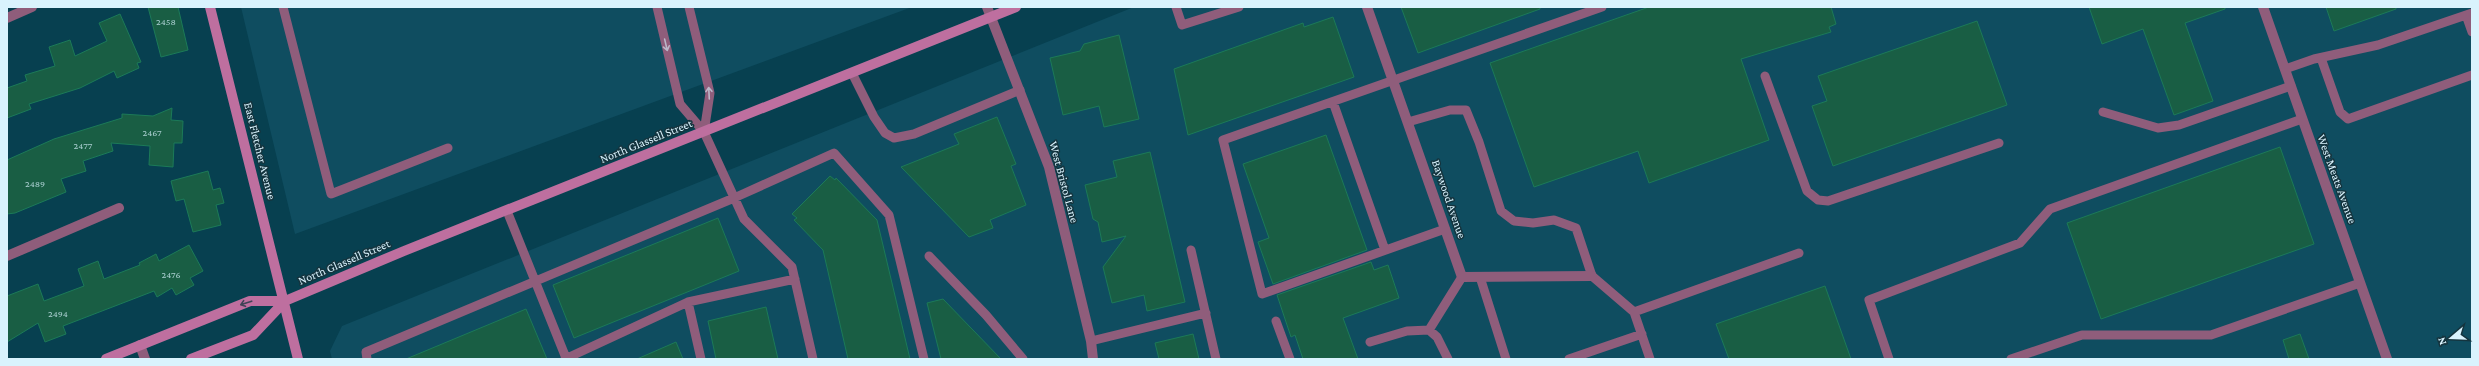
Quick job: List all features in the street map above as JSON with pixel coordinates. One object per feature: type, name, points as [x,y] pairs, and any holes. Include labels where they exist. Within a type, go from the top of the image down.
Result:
[{"type":"main road","name":"East Fletcher Avenue","points":[[210,7],[285,301],[298,359]]},
{"type":"main road","name":"North Glassell Street","points":[[106,359],[250,301],[285,301],[507,210],[1016,7]]},
{"type":"main road","name":"North Glassell Street","points":[[191,359],[253,335],[285,301]]},
{"type":"street","points":[[7,18],[32,7]]},
{"type":"street","name":"West Bristol Lane","points":[[986,7],[1020,90],[1049,167],[1091,341],[1093,359]]},
{"type":"street","name":"Baywood Avenue","points":[[1367,7],[1462,277]]},
{"type":"street","name":"West Meats Avenue","points":[[2263,7],[2387,359]]},
{"type":"street","points":[[7,256],[119,208]]},
{"type":"street","points":[[1462,277],[1592,276]]},
{"type":"street","points":[[140,345],[145,359]]},
{"type":"lane","points":[[283,7],[331,194],[448,148]]},
{"type":"lane","points":[[657,7],[680,104],[704,132],[744,219],[792,267],[813,359]]},
{"type":"lane","points":[[688,7],[710,94],[704,132]]},
{"type":"lane","points":[[1176,7],[1182,24],[1239,7]]},
{"type":"lane","points":[[1445,229],[1262,294],[1223,140],[1602,7]]},
{"type":"lane","points":[[2285,69],[2321,58],[2378,45],[2469,14],[2472,32]]},
{"type":"lane","points":[[2321,58],[2340,112],[2348,119],[2472,75]]},
{"type":"lane","points":[[852,73],[874,117],[885,133],[894,138],[914,134],[1020,90]]},
{"type":"lane","points":[[1765,76],[1807,191],[1818,200],[1828,201],[1999,143]]},
{"type":"lane","points":[[2103,112],[2158,128],[2179,125],[2291,86]]},
{"type":"lane","points":[[1333,102],[1384,250]]},
{"type":"lane","points":[[1408,122],[1450,110],[1466,110],[1479,142],[1501,211],[1514,221],[1533,223],[1554,220],[1576,228],[1592,276],[1634,312],[1650,359]]},
{"type":"lane","points":[[1889,359],[1869,300],[2020,243],[2050,209],[2302,119]]},
{"type":"lane","points":[[367,359],[366,352],[734,198],[834,153],[889,215],[924,359]]},
{"type":"lane","points":[[507,210],[566,359],[688,302],[795,279]]},
{"type":"lane","points":[[1191,250],[1216,359]]},
{"type":"lane","points":[[1634,312],[1799,253]]},
{"type":"lane","points":[[929,256],[986,315],[1023,359]]},
{"type":"lane","points":[[1429,330],[1462,277]]},
{"type":"lane","points":[[1480,277],[1506,359]]},
{"type":"lane","points":[[2011,359],[2082,335],[2211,335],[2360,283]]},
{"type":"lane","points":[[688,302],[701,359]]},
{"type":"lane","points":[[1091,341],[1206,314]]},
{"type":"lane","points":[[1276,321],[1290,359]]},
{"type":"lane","points":[[1370,342],[1407,331],[1429,330],[1438,337],[1448,359]]},
{"type":"lane","points":[[1569,359],[1642,334]]},
{"type":"lane","points":[[586,350],[590,359]]},
{"type":"shaded area","points":[[241,7],[912,7],[295,234]]},
{"type":"shaded area","points":[[1134,7],[2472,7],[2472,359],[332,359],[330,351],[342,326]]},
{"type":"building","points":[[148,7],[178,7],[188,50],[161,57]]},
{"type":"building","points":[[1401,7],[1540,7],[1540,9],[1418,53]]},
{"type":"building","points":[[1649,7],[1831,7],[1836,24],[1829,27],[1831,32],[1741,59],[1769,140],[1649,183],[1638,151],[1534,187],[1490,63]]},
{"type":"building","points":[[2089,7],[2225,7],[2225,9],[2185,23],[2213,101],[2174,115],[2143,29],[2102,44]]},
{"type":"building","points":[[2326,7],[2396,7],[2396,9],[2334,31]]},
{"type":"building","points":[[120,14],[141,62],[137,63],[139,68],[117,78],[114,71],[80,88],[29,104],[31,109],[7,118],[7,88],[27,81],[25,75],[55,66],[49,47],[70,40],[75,56],[107,41],[99,23]]},
{"type":"building","points":[[1333,17],[1354,77],[1188,135],[1174,69],[1303,23],[1304,27]]},
{"type":"building","points":[[1977,21],[2007,105],[1833,166],[1812,106],[1827,101],[1818,76]]},
{"type":"building","points":[[1119,35],[1139,119],[1104,127],[1099,106],[1063,115],[1050,58],[1080,51],[1084,44]]},
{"type":"building","points":[[172,108],[171,120],[183,121],[182,143],[174,143],[173,167],[149,165],[150,146],[111,143],[113,151],[83,161],[86,171],[61,179],[66,192],[15,213],[7,214],[7,160],[54,139],[122,118],[122,114],[153,116]]},
{"type":"building","points":[[997,117],[1016,164],[1011,166],[1026,205],[990,220],[993,228],[969,237],[901,167],[959,144],[954,134]]},
{"type":"building","points":[[1326,135],[1367,250],[1273,284],[1258,242],[1269,238],[1243,164]]},
{"type":"building","points":[[2280,147],[2314,244],[2101,319],[2067,223]]},
{"type":"building","points":[[1150,152],[1185,302],[1147,311],[1144,295],[1112,303],[1103,267],[1126,236],[1102,242],[1098,222],[1093,219],[1085,185],[1117,177],[1113,161]]},
{"type":"building","points":[[208,171],[213,190],[220,188],[224,203],[216,205],[221,225],[193,232],[184,199],[176,201],[171,181]]},
{"type":"building","points":[[830,176],[835,180],[836,178],[877,220],[910,359],[848,359],[823,250],[794,220],[797,218],[792,214]]},
{"type":"building","points":[[718,218],[739,271],[574,338],[553,285]]},
{"type":"building","points":[[189,245],[203,271],[190,278],[194,285],[176,295],[172,288],[157,297],[154,291],[63,326],[66,334],[45,342],[38,323],[7,342],[7,296],[38,284],[44,301],[84,286],[78,269],[98,261],[104,279],[140,265],[139,263],[156,254],[159,261]]},
{"type":"building","points":[[1371,262],[1374,270],[1388,265],[1399,298],[1343,318],[1358,359],[1303,359],[1295,335],[1291,337],[1277,295]]},
{"type":"building","points":[[1825,286],[1851,359],[1729,359],[1716,324]]},
{"type":"building","points":[[943,299],[1001,359],[941,359],[927,303]]},
{"type":"building","points":[[766,307],[778,359],[716,359],[708,321]]},
{"type":"building","points":[[526,309],[547,359],[406,359]]},
{"type":"building","points":[[1193,334],[1199,359],[1159,359],[1155,343]]},
{"type":"building","points":[[2300,334],[2309,359],[2289,359],[2283,340]]},
{"type":"building","points":[[676,342],[683,359],[637,359]]}]
